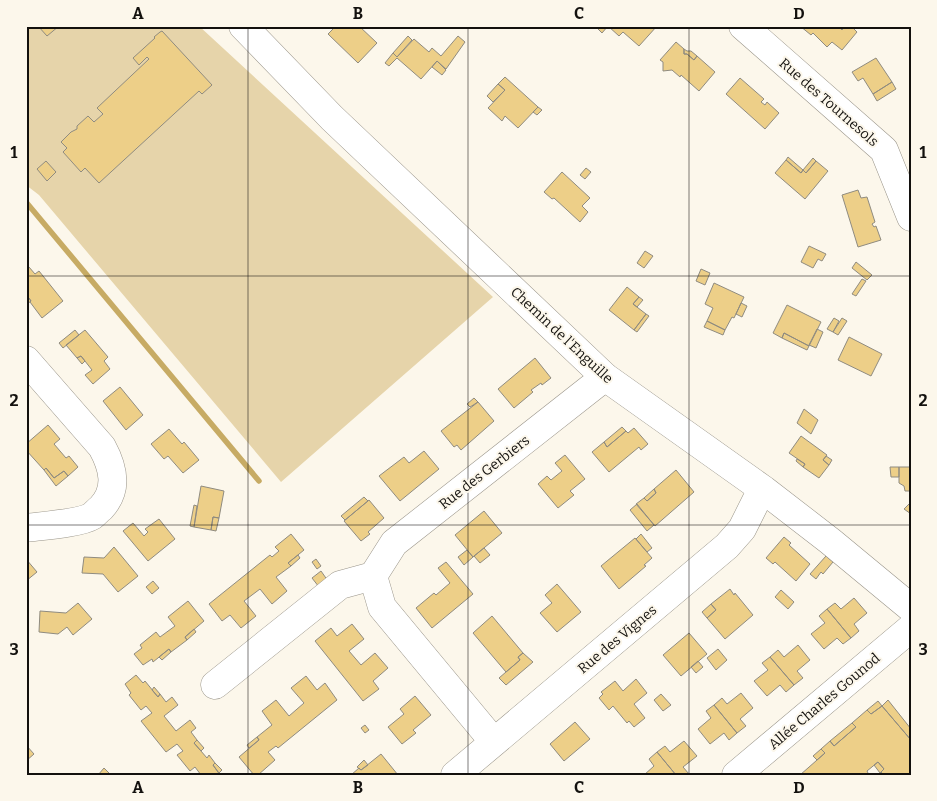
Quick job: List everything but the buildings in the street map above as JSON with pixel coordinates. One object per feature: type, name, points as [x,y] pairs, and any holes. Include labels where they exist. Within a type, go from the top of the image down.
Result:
[{"type":"street","name":"Chemin de l'Enguille","points":[[243,26],[332,118],[605,378],[764,490],[830,541],[911,608]]},
{"type":"street","name":"Rue des Tournesols","points":[[743,26],[884,150],[911,217]]},
{"type":"street","points":[[26,360],[102,447],[113,476],[112,490],[104,505],[92,516],[71,522],[26,528]]},
{"type":"street","name":"Rue des Gerbiers","points":[[373,576],[394,543],[605,378]]},
{"type":"street","name":"Rue des Vignes","points":[[455,775],[727,546],[742,529],[756,499],[764,490]]},
{"type":"street","points":[[215,685],[340,586],[373,576],[382,607],[494,742]]},
{"type":"street","name":"Allée Charles Gounod","points":[[736,775],[911,628]]},
{"type":"shaded area","points":[[26,26],[199,26],[493,297],[281,482],[39,195],[26,185]]},
{"type":"waterway","points":[[26,202],[259,481]]}]
